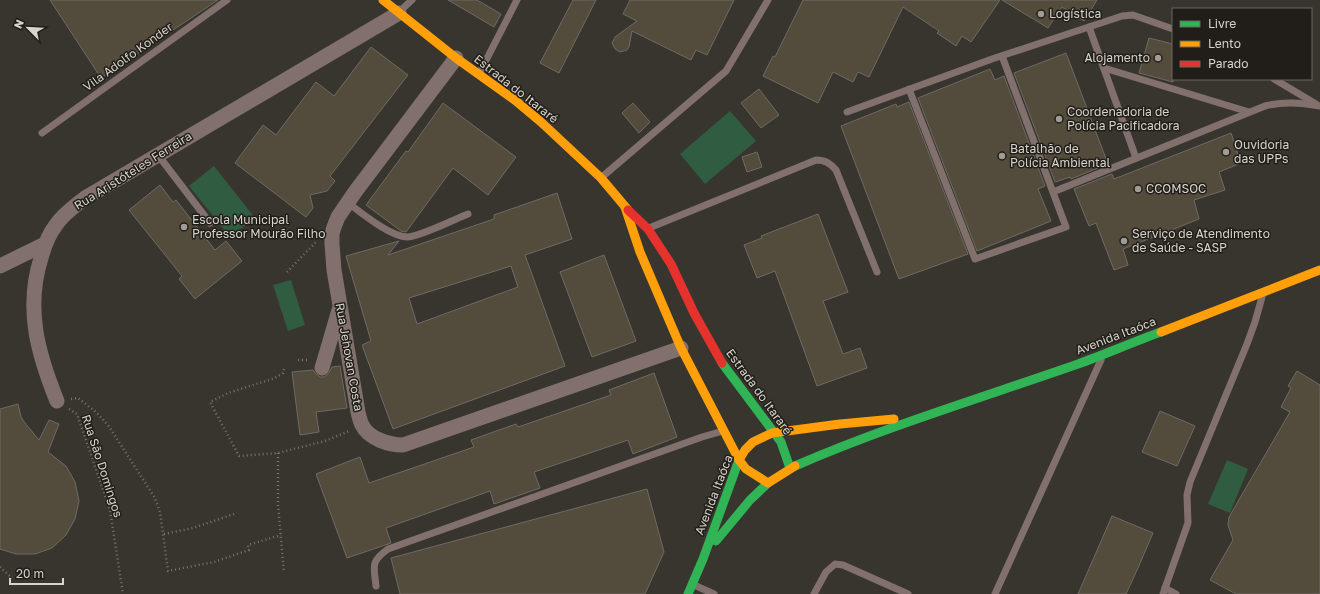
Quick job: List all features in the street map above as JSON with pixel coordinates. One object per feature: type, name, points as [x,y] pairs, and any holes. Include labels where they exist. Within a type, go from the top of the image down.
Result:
[{"type":"main road","name":"Estrada do Itararé","points":[[383,0],[456,58],[526,110],[566,144],[601,178],[625,207],[648,229],[671,264],[694,313],[720,360],[733,380],[758,410],[784,448],[790,468]]},
{"type":"main road","name":"Estrada do Itararé","points":[[625,207],[640,252],[681,348],[739,460],[746,469],[768,483]]},
{"type":"main road","name":"Avenida Itaóca","points":[[790,468],[836,448],[918,418],[1104,354],[1320,270]]},
{"type":"main road","name":"Avenida Itaóca","points":[[688,594],[703,560],[739,460],[751,443],[774,432],[850,422],[918,418]]},
{"type":"main road","points":[[768,483],[790,468]]},
{"type":"main road","name":"Avenida Itaóca","points":[[703,560],[750,500],[768,483]]},
{"type":"street","name":"Rua Aristóteles Ferreira","points":[[57,401],[46,372],[33,312],[34,286],[38,265],[45,244],[56,225],[72,208],[85,198],[399,13]]},
{"type":"street","name":"Rua Jehovan Costa","points":[[456,58],[338,217],[332,234],[334,270],[358,412],[362,425],[370,434],[381,441],[403,446],[681,348]]},
{"type":"street","points":[[0,266],[45,244]]},
{"type":"street","points":[[322,368],[340,305]]},
{"type":"lane","name":"Vila Adolfo Konder","points":[[42,133],[227,0]]},
{"type":"lane","points":[[399,13],[412,0]]},
{"type":"lane","points":[[479,74],[517,0]]},
{"type":"lane","points":[[601,178],[726,71],[768,0]]},
{"type":"lane","points":[[847,112],[1002,56],[1122,16],[1133,15],[1172,29]]},
{"type":"lane","points":[[1089,27],[1136,158]]},
{"type":"lane","points":[[909,90],[975,259],[1066,227],[1002,56]]},
{"type":"lane","points":[[1104,68],[1249,112]]},
{"type":"lane","points":[[1276,80],[1320,106]]},
{"type":"lane","points":[[1053,192],[1265,106],[1280,102],[1320,106]]},
{"type":"lane","points":[[158,155],[210,223]]},
{"type":"lane","points":[[635,236],[648,229],[816,160],[822,160],[830,163],[836,170],[877,272]]},
{"type":"lane","points":[[348,203],[383,228],[407,237],[468,214]]},
{"type":"lane","points":[[1176,594],[1164,591],[1188,523],[1187,495],[1190,482],[1247,344],[1263,293]]},
{"type":"lane","points":[[995,594],[1104,354]]},
{"type":"lane","points":[[376,586],[374,561],[378,555],[388,549],[702,437],[725,431]]},
{"type":"lane","points":[[814,594],[826,572],[835,564],[843,565],[908,594]]},
{"type":"lane","points":[[692,584],[714,594]]},
{"type":"path","points":[[287,272],[335,224]]},
{"type":"path","points":[[284,369],[283,373],[275,378],[228,393],[210,402],[239,456],[278,454],[325,441],[362,425]]},
{"type":"path","points":[[57,401],[78,398],[96,412],[108,425],[155,498],[160,512],[164,534],[168,571],[214,562],[249,550],[248,545],[281,535]]},
{"type":"path","name":"Rua São Domingos","points":[[57,401],[77,414],[110,510],[123,594]]},
{"type":"path","points":[[278,454],[278,505],[284,572]]},
{"type":"path","points":[[164,534],[194,528],[237,513]]},
{"type":"path","points":[[0,567],[12,578]]},
{"type":"green space","points":[[730,111],[756,141],[705,184],[680,154]]},
{"type":"green space","points":[[214,166],[255,218],[230,237],[189,186]]},
{"type":"green space","points":[[291,280],[305,325],[288,331],[273,285]]},
{"type":"green space","points":[[1227,460],[1248,469],[1230,513],[1208,504]]},
{"type":"building","points":[[50,0],[218,0],[101,78]]},
{"type":"building","points":[[448,0],[477,0],[501,14],[494,27]]},
{"type":"building","points":[[573,0],[596,0],[559,73],[540,63]]},
{"type":"building","points":[[630,0],[734,0],[707,55],[696,50],[691,60],[632,31],[627,50],[620,52],[615,49],[612,43],[615,37],[637,21],[623,14]]},
{"type":"building","points":[[803,0],[1000,0],[971,42],[962,36],[956,46],[937,33],[939,31],[903,7],[869,77],[858,72],[853,82],[833,72],[818,103],[763,76],[773,56],[775,57]]},
{"type":"building","name":"Logística","points":[[1002,0],[1097,0],[1084,21],[1062,7],[1048,28]]},
{"type":"building","name":"Alojamento","points":[[1149,38],[1172,44],[1173,82],[1139,73]]},
{"type":"building","points":[[371,47],[408,75],[330,176],[335,181],[327,191],[310,195],[313,208],[306,217],[235,163],[263,125],[276,135],[316,82],[334,96]]},
{"type":"building","name":"Coordenadoria de Polícia Pacificadora","points":[[1066,53],[1108,164],[1071,179],[1070,177],[1055,182],[1014,73]]},
{"type":"building","name":"Batalhão de Polícia Ambiental","points":[[990,69],[995,80],[1004,76],[1045,186],[1038,189],[1051,221],[977,251],[918,98]]},
{"type":"building","points":[[759,89],[779,115],[761,128],[741,103]]},
{"type":"building","points":[[909,102],[968,254],[899,279],[841,126],[896,104],[897,107]]},
{"type":"building","points":[[443,103],[516,157],[488,195],[453,168],[406,232],[401,231],[366,205],[406,151],[408,152]]},
{"type":"building","points":[[633,103],[650,122],[639,133],[622,113]]},
{"type":"building","points":[[1231,133],[1241,163],[1219,172],[1225,190],[1194,200],[1199,219],[1123,249],[1128,265],[1114,270],[1096,223],[1089,226],[1074,189],[1112,174],[1114,179]]},
{"type":"building","points":[[757,152],[762,167],[747,172],[742,157]]},
{"type":"building","points":[[160,185],[173,202],[176,200],[215,250],[226,241],[242,261],[195,299],[179,279],[182,276],[129,210]]},
{"type":"building","points":[[557,193],[572,239],[525,255],[565,366],[393,429],[362,345],[371,341],[346,256],[399,241],[388,255],[494,219],[494,215]],"holes":[[[511,266],[518,287],[417,324],[409,298]]]},
{"type":"building","points":[[818,214],[848,292],[823,301],[843,354],[860,348],[867,368],[817,386],[775,271],[757,278],[744,245],[762,238],[761,236]]},
{"type":"building","points":[[604,255],[636,341],[592,357],[560,272]]},
{"type":"building","points":[[340,366],[347,408],[316,412],[319,432],[300,435],[292,372],[313,370],[320,377],[324,377],[328,374],[332,367]]},
{"type":"building","points":[[1297,371],[1320,385],[1320,594],[1236,594],[1210,580],[1233,540],[1228,525],[1229,517],[1290,412],[1281,407],[1291,388],[1288,386]]},
{"type":"building","points":[[654,373],[677,437],[633,454],[628,440],[534,472],[540,488],[494,504],[490,491],[386,528],[391,543],[347,558],[316,474],[360,457],[369,483],[474,447],[471,440],[516,424],[518,427],[611,395],[609,390]]},
{"type":"building","points":[[18,404],[21,417],[39,440],[49,420],[59,424],[48,452],[66,466],[75,482],[79,501],[75,519],[66,535],[52,548],[35,554],[16,554],[0,549],[0,409]]},
{"type":"building","points":[[1160,411],[1195,426],[1177,466],[1142,452]]},
{"type":"building","points":[[647,489],[664,552],[645,594],[400,594],[391,558]]},
{"type":"building","points":[[1112,516],[1153,533],[1138,568],[1126,594],[1078,594]]},
{"type":"traffic: fast","points":[[795,466],[830,451],[900,425],[1078,364],[1161,332]]},
{"type":"traffic: fast","points":[[722,363],[781,442],[790,468]]},
{"type":"traffic: fast","points":[[688,594],[703,559],[739,460]]},
{"type":"traffic: fast","points":[[716,541],[750,500],[768,483]]},
{"type":"traffic: slow","points":[[383,0],[456,58],[516,101],[541,122],[601,178],[628,210]]},
{"type":"traffic: slow","points":[[625,207],[640,252],[681,348],[739,460],[746,469],[768,483],[795,466]]},
{"type":"traffic: slow","points":[[1161,332],[1320,270]]},
{"type":"traffic: slow","points":[[739,460],[745,450],[753,442],[772,433],[894,419]]},
{"type":"traffic: jam","points":[[628,210],[648,229],[671,264],[694,313],[722,363]]},
{"type":"place","name":"Logística","points":[[1041,14]]},
{"type":"place","name":"Alojamento","points":[[1158,58]]},
{"type":"place","name":"Coordenadoria de Polícia Pacificadora","points":[[1059,119]]},
{"type":"place","name":"Ouvidoria das UPPs","points":[[1226,152]]},
{"type":"place","name":"Batalhão de Polícia Ambiental","points":[[1002,156]]},
{"type":"place","name":"CCOMSOC","points":[[1138,189]]},
{"type":"place","name":"Escola Municipal Professor Mourão Filho","points":[[184,227]]},
{"type":"place","name":"Serviço de Atendimento de Saúde - SASP","points":[[1124,241]]}]
